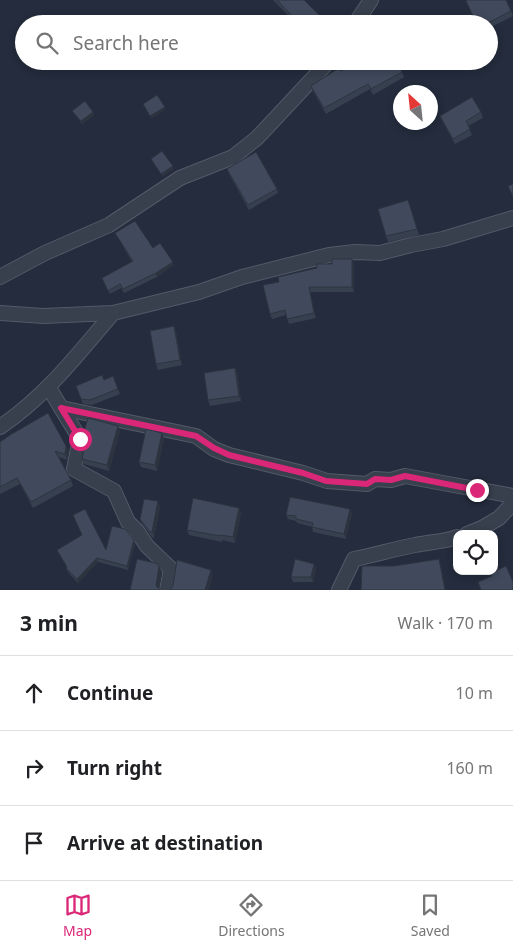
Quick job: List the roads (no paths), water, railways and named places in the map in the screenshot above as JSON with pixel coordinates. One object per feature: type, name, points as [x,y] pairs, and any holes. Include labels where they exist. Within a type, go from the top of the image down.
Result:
[{"type":"street","points":[[361,15],[370,0]]},
{"type":"street","points":[[0,277],[45,253],[109,225],[180,178],[233,157],[257,138],[321,70]]},
{"type":"street","points":[[0,313],[44,316],[113,313],[199,292],[242,278],[329,255],[355,252],[380,253],[411,244],[443,239],[513,218]]},
{"type":"street","points":[[0,427],[18,415],[49,388],[113,313]]},
{"type":"street","points":[[49,388],[80,439],[74,469],[114,490],[128,522],[137,531],[146,546],[171,569],[167,590]]},
{"type":"street","points":[[61,408],[196,436],[229,455],[303,473],[326,481],[367,484],[375,479],[391,480],[405,476],[513,496]]},
{"type":"street","points":[[477,530],[499,518],[513,503]]},
{"type":"street","points":[[340,590],[354,559],[416,544],[453,538]]}]
